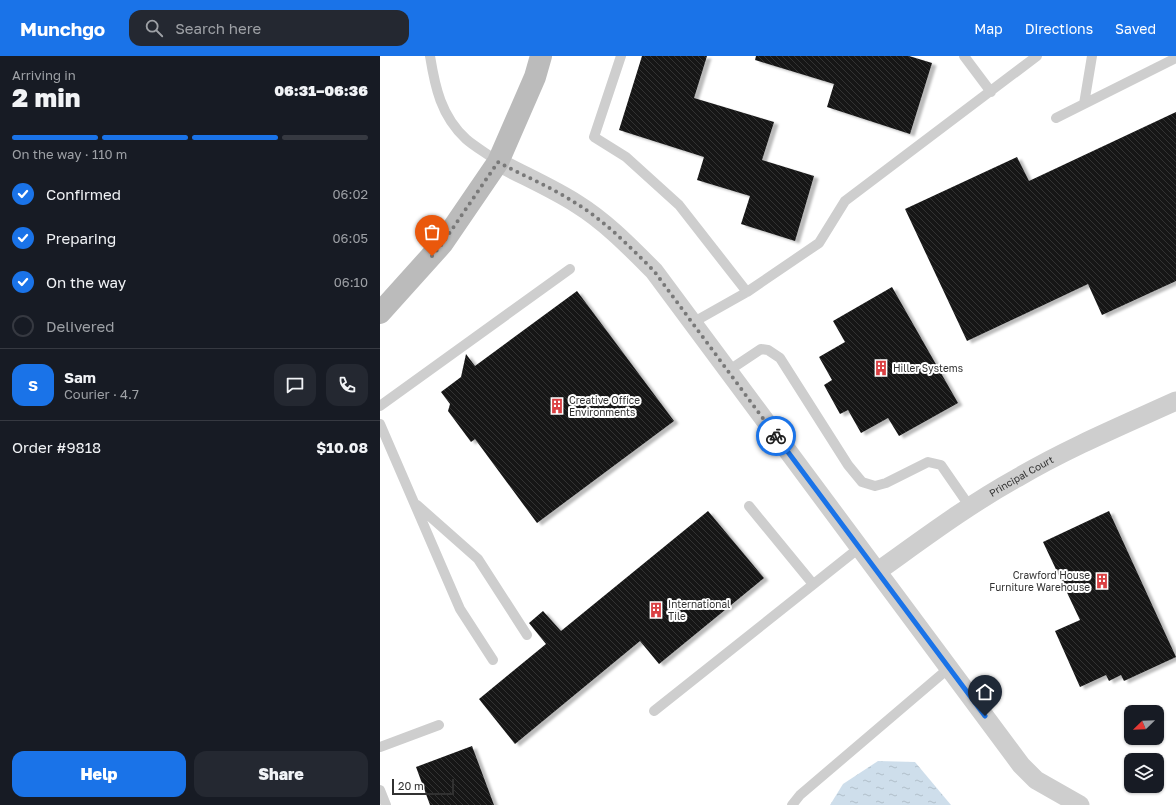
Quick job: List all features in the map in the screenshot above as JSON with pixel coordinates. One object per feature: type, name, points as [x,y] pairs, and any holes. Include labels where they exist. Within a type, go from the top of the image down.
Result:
[{"type":"street","points":[[380,313],[442,244],[498,162],[535,77],[541,56]]},
{"type":"street","points":[[498,162],[577,204],[598,219],[631,247],[654,271],[1021,765],[1036,780],[1080,805]]},
{"type":"street","name":"Principal Court","points":[[878,571],[970,507],[1017,477],[1176,400]]},
{"type":"lane","points":[[430,56],[435,88],[442,108],[465,138],[498,162]]},
{"type":"lane","points":[[621,56],[594,137],[626,157],[679,205],[747,292]]},
{"type":"lane","points":[[964,56],[991,92]]},
{"type":"lane","points":[[692,323],[747,292],[820,243],[845,200],[1037,56]]},
{"type":"lane","points":[[1084,104],[1092,56]]},
{"type":"lane","points":[[1056,118],[1176,58]]},
{"type":"lane","points":[[380,406],[570,269]]},
{"type":"lane","points":[[728,370],[761,349],[768,350],[780,358],[848,465],[862,482],[875,486],[886,484],[928,462],[941,465],[970,507]]},
{"type":"lane","points":[[380,424],[460,609],[493,660]]},
{"type":"lane","points":[[415,503],[478,559],[527,636]]},
{"type":"lane","points":[[749,506],[813,584]]},
{"type":"lane","points":[[654,711],[859,548]]},
{"type":"lane","points":[[792,805],[800,795],[949,668]]},
{"type":"lane","points":[[380,747],[439,725]]},
{"type":"lane","points":[[380,790],[386,805]]},
{"type":"water","points":[[878,761],[915,762],[951,805],[830,805],[843,784]]},
{"type":"building","points":[[642,56],[707,56],[694,98],[774,122],[762,160],[814,176],[795,241],[741,224],[750,196],[697,180],[704,157],[619,130]]},
{"type":"building","points":[[756,56],[909,56],[932,63],[910,134],[827,107],[834,84],[755,60]]},
{"type":"building","points":[[1176,112],[1176,281],[1102,315],[1088,284],[967,341],[905,209],[1017,157],[1029,181]]},
{"type":"building","name":"Hiller Systems","points":[[892,287],[958,403],[899,436],[888,418],[861,433],[848,410],[840,414],[824,385],[832,380],[819,357],[845,342],[833,321]]},
{"type":"building","name":"Creative Office Environments","points":[[577,291],[674,421],[537,523],[475,439],[471,442],[448,411],[450,404],[441,392],[461,377],[466,354],[475,366]]},
{"type":"building","name":"International Tile","points":[[708,511],[764,578],[659,664],[640,641],[515,744],[479,699],[546,644],[529,623],[543,611],[561,631]]},
{"type":"building","name":"Crawford House Furniture Warehouse","points":[[1109,511],[1176,657],[1124,681],[1121,675],[1109,681],[1106,675],[1080,687],[1055,631],[1080,620],[1043,542]]},
{"type":"building","points":[[472,746],[494,805],[430,805],[416,767]]},
{"type":"way so far","points":[[432,256],[442,244],[498,162],[577,204],[598,219],[631,247],[654,271],[776,436]]},
{"type":"place","name":"Hiller Systems","points":[[881,368]]},
{"type":"place","name":"Creative Office Environments","points":[[557,406]]},
{"type":"place","name":"Crawford House Furniture Warehouse","points":[[1102,581]]},
{"type":"place","name":"International Tile","points":[[656,610]]},
{"type":"route","points":[[776,436],[985,716]]}]
